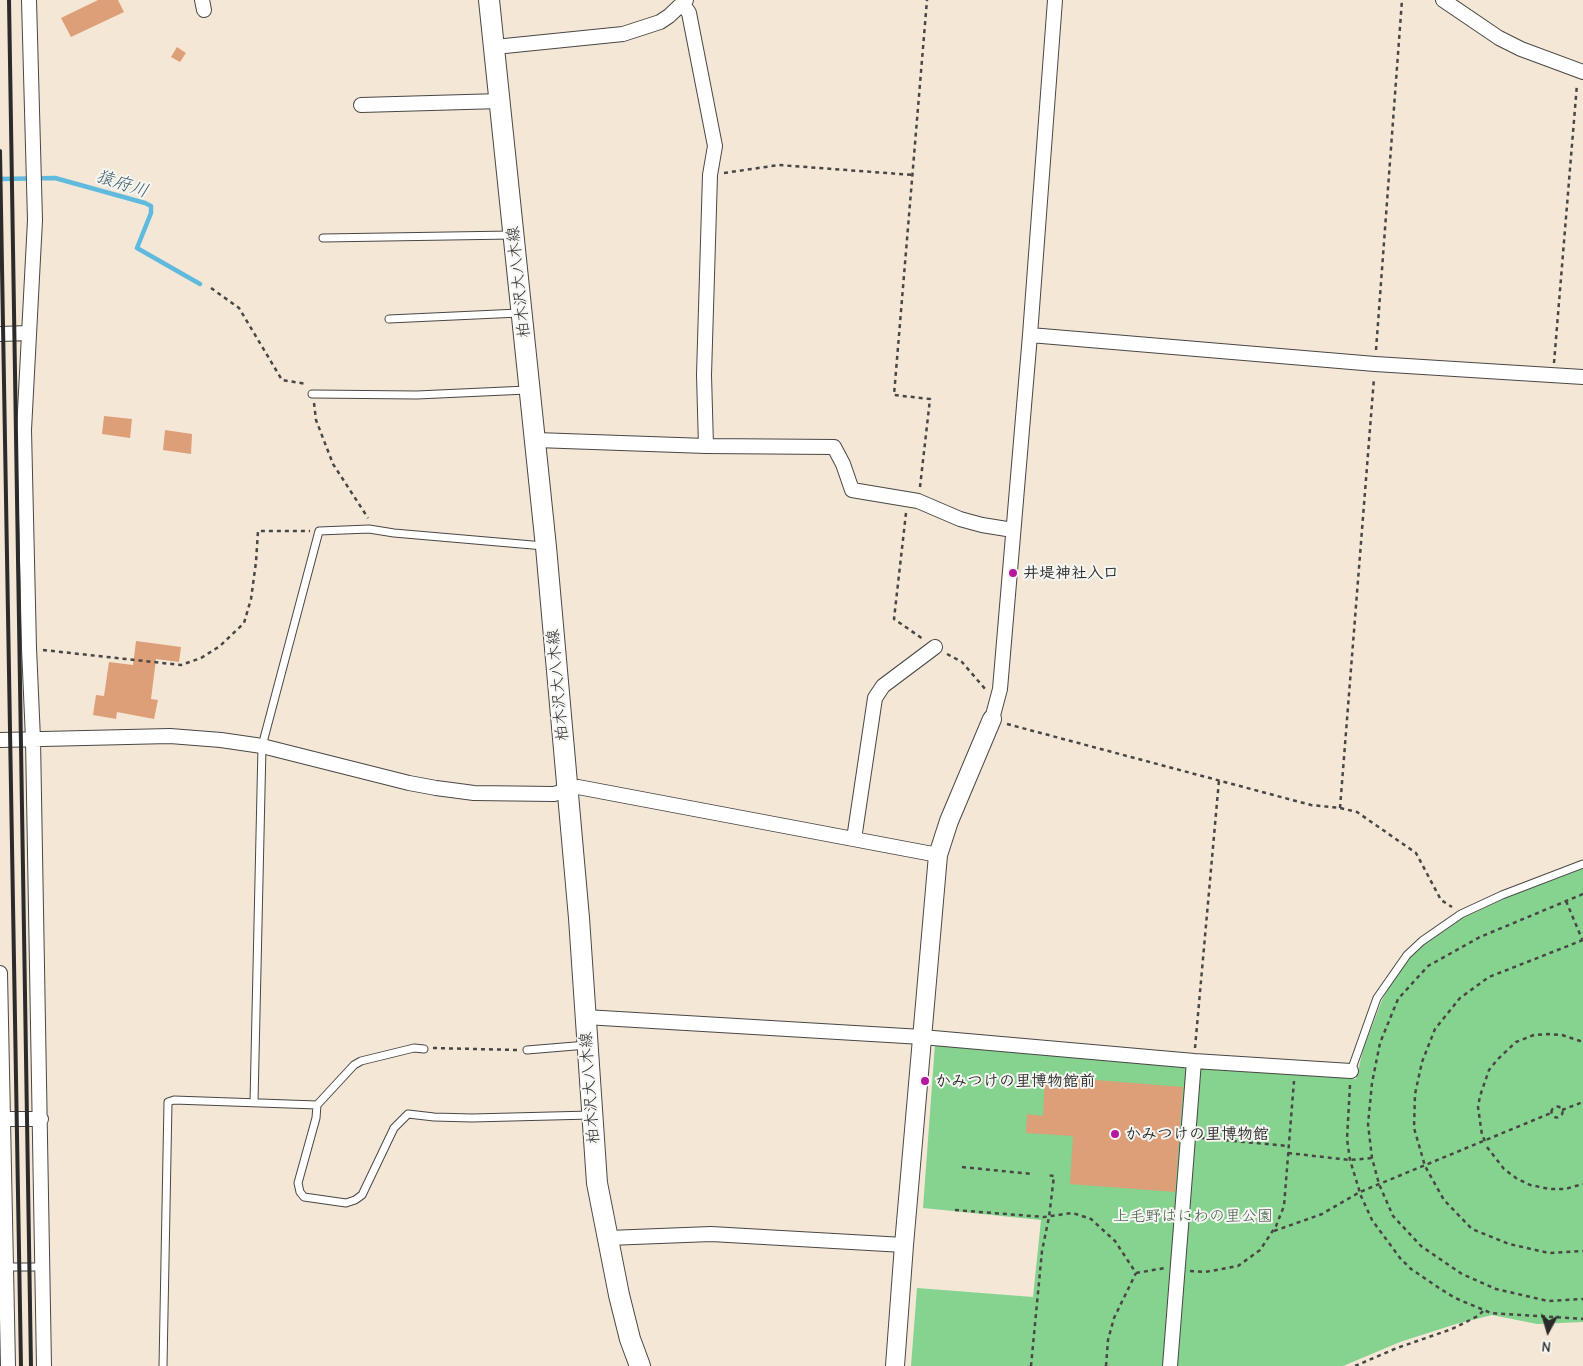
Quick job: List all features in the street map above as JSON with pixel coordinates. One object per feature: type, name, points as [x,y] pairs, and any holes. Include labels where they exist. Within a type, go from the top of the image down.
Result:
[{"type":"main road","name":"柏木沢大八木線","points":[[490,0],[546,546],[568,791],[597,1183],[630,1339],[640,1366]]},
{"type":"street","points":[[29,0],[34,220],[24,430],[29,648],[34,739],[44,1366]]},
{"type":"street","points":[[894,1366],[938,855],[949,821],[994,711],[1000,690],[1030,335],[1055,0]]},
{"type":"street","points":[[1443,0],[1499,38],[1521,49],[1581,71]]},
{"type":"street","points":[[495,47],[623,34],[660,22],[685,2],[689,12],[715,146],[710,174],[704,375],[706,446]]},
{"type":"street","points":[[361,105],[501,101]]},
{"type":"street","points":[[0,334],[28,334]]},
{"type":"street","points":[[1030,335],[1375,364],[1583,377]]},
{"type":"street","points":[[536,440],[706,446],[834,447],[843,464],[852,490],[913,500],[975,523],[1013,530]]},
{"type":"street","points":[[854,839],[875,698],[883,686],[935,647]]},
{"type":"street","points":[[0,740],[170,736],[221,740],[262,746],[408,783],[436,788],[474,793],[554,794],[578,787],[938,855]]},
{"type":"street","points":[[0,973],[1,1119],[8,1366]]},
{"type":"street","points":[[585,1017],[922,1037],[1194,1061],[1351,1071]]},
{"type":"street","points":[[1170,1366],[1194,1061]]},
{"type":"street","points":[[1,1119],[40,1119]]},
{"type":"street","points":[[608,1238],[711,1234],[904,1245]]},
{"type":"lane","points":[[323,238],[515,235]]},
{"type":"lane","points":[[389,319],[522,313]]},
{"type":"lane","points":[[312,394],[417,395],[530,390]]},
{"type":"lane","points":[[254,1102],[262,746],[319,531],[369,529],[394,533],[546,546]]},
{"type":"lane","points":[[1351,1071],[1378,998],[1394,972],[1422,941],[1461,914],[1502,895],[1583,864]]},
{"type":"lane","points":[[527,1050],[587,1046]]},
{"type":"lane","points":[[424,1049],[414,1048],[354,1065],[317,1105],[316,1118],[298,1183],[300,1192],[304,1197],[346,1203],[362,1195],[394,1128],[408,1114],[472,1118],[580,1117],[592,1115]]},
{"type":"lane","points":[[163,1366],[168,1102],[174,1100],[317,1105]]},
{"type":"lane","points":[[6,1267],[41,1267]]},
{"type":"path","points":[[927,0],[894,395],[930,399],[894,620],[962,662],[994,711],[1219,780],[1311,806],[1340,808],[1357,812],[1416,853],[1441,900],[1461,914]]},
{"type":"path","points":[[1340,808],[1402,0]]},
{"type":"path","points":[[1553,375],[1581,71]]},
{"type":"path","points":[[710,174],[778,165],[913,175]]},
{"type":"path","points":[[211,288],[239,308],[282,380],[312,385],[316,420],[333,464],[368,518],[369,529]]},
{"type":"path","points":[[29,648],[181,666],[201,658],[220,646],[244,623],[251,599],[258,531],[319,531]]},
{"type":"path","points":[[1194,1061],[1219,780]]},
{"type":"path","points":[[1583,894],[1480,937],[1428,966],[1398,999],[1380,1043],[1372,1083],[1368,1124],[1372,1158],[1379,1184],[1393,1216],[1420,1246],[1462,1274],[1496,1289],[1548,1301],[1583,1299]]},
{"type":"path","points":[[1566,901],[1583,940],[1489,977],[1460,998],[1435,1029],[1422,1062],[1415,1094],[1414,1128],[1424,1166],[1444,1200],[1472,1228],[1509,1244],[1549,1253],[1583,1251]]},
{"type":"path","points":[[1486,1141],[1482,1134],[1478,1108],[1489,1070],[1497,1060],[1516,1042],[1534,1035],[1562,1035],[1583,1042]]},
{"type":"path","points":[[424,1049],[527,1050]]},
{"type":"path","points":[[1136,1273],[1168,1268],[1205,1272],[1238,1266],[1260,1250],[1276,1226],[1284,1206],[1295,1068]]},
{"type":"path","points":[[1351,1071],[1347,1139],[1350,1160],[1360,1192],[1372,1220],[1400,1258],[1411,1269],[1455,1298],[1483,1311],[1583,1319]]},
{"type":"path","points":[[1562,1110],[1583,1102]]},
{"type":"path","points":[[1272,1232],[1322,1214],[1360,1192],[1551,1114],[1554,1107],[1558,1106],[1562,1110]]},
{"type":"path","points":[[1551,1114],[1555,1118],[1559,1117],[1562,1114],[1562,1110]]},
{"type":"path","points":[[1188,1138],[1195,1137],[1289,1146]]},
{"type":"path","points":[[1487,1148],[1504,1169],[1530,1185],[1565,1190],[1583,1184]]},
{"type":"path","points":[[1288,1153],[1350,1160],[1372,1158]]},
{"type":"path","points":[[962,1167],[1032,1174]]},
{"type":"path","points":[[1031,1366],[1042,1251],[1049,1217],[1054,1176],[1047,1175]]},
{"type":"path","points":[[955,1210],[1049,1217],[1072,1213],[1092,1220],[1115,1241],[1136,1273]]},
{"type":"path","points":[[1106,1366],[1108,1340],[1114,1318],[1136,1273]]},
{"type":"path","points":[[1355,1366],[1396,1348],[1452,1329],[1478,1316],[1483,1311]]},
{"type":"green space","name":"上毛野はにわの里公園","points":[[1583,868],[1583,1322],[1537,1324],[1492,1315],[1456,1324],[1400,1342],[1343,1366],[911,1366],[917,1288],[1033,1297],[1041,1220],[923,1208],[935,1044],[1356,1079],[1363,1050],[1382,1000],[1396,974],[1409,958],[1425,944],[1463,918],[1506,898]]},
{"type":"building","points":[[98,0],[118,0],[124,12],[71,37],[61,18]]},
{"type":"building","points":[[177,47],[186,53],[180,62],[171,57]]},
{"type":"building","points":[[104,416],[132,419],[130,438],[102,434]]},
{"type":"building","points":[[165,430],[192,434],[191,454],[163,450]]},
{"type":"building","points":[[136,641],[181,647],[179,662],[156,659],[151,699],[158,700],[154,719],[117,712],[116,719],[93,715],[96,695],[104,696],[109,662],[133,665]]},
{"type":"building","name":"かみつけの里博物館","points":[[1045,1076],[1183,1087],[1175,1192],[1070,1184],[1073,1136],[1026,1133],[1027,1114],[1043,1116]]},
{"type":"waterway","name":"猿府川","points":[[0,179],[55,178],[151,206],[151,213],[137,248],[200,284]]},
{"type":"railway","points":[[9,0],[31,1366]]},
{"type":"railway","points":[[0,151],[21,1366]]},
{"type":"place","name":"井堤神社入口","points":[[1013,573]]},
{"type":"place","name":"かみつけの里博物館前","points":[[925,1081]]},
{"type":"place","name":"かみつけの里博物館","points":[[1115,1134]]}]
